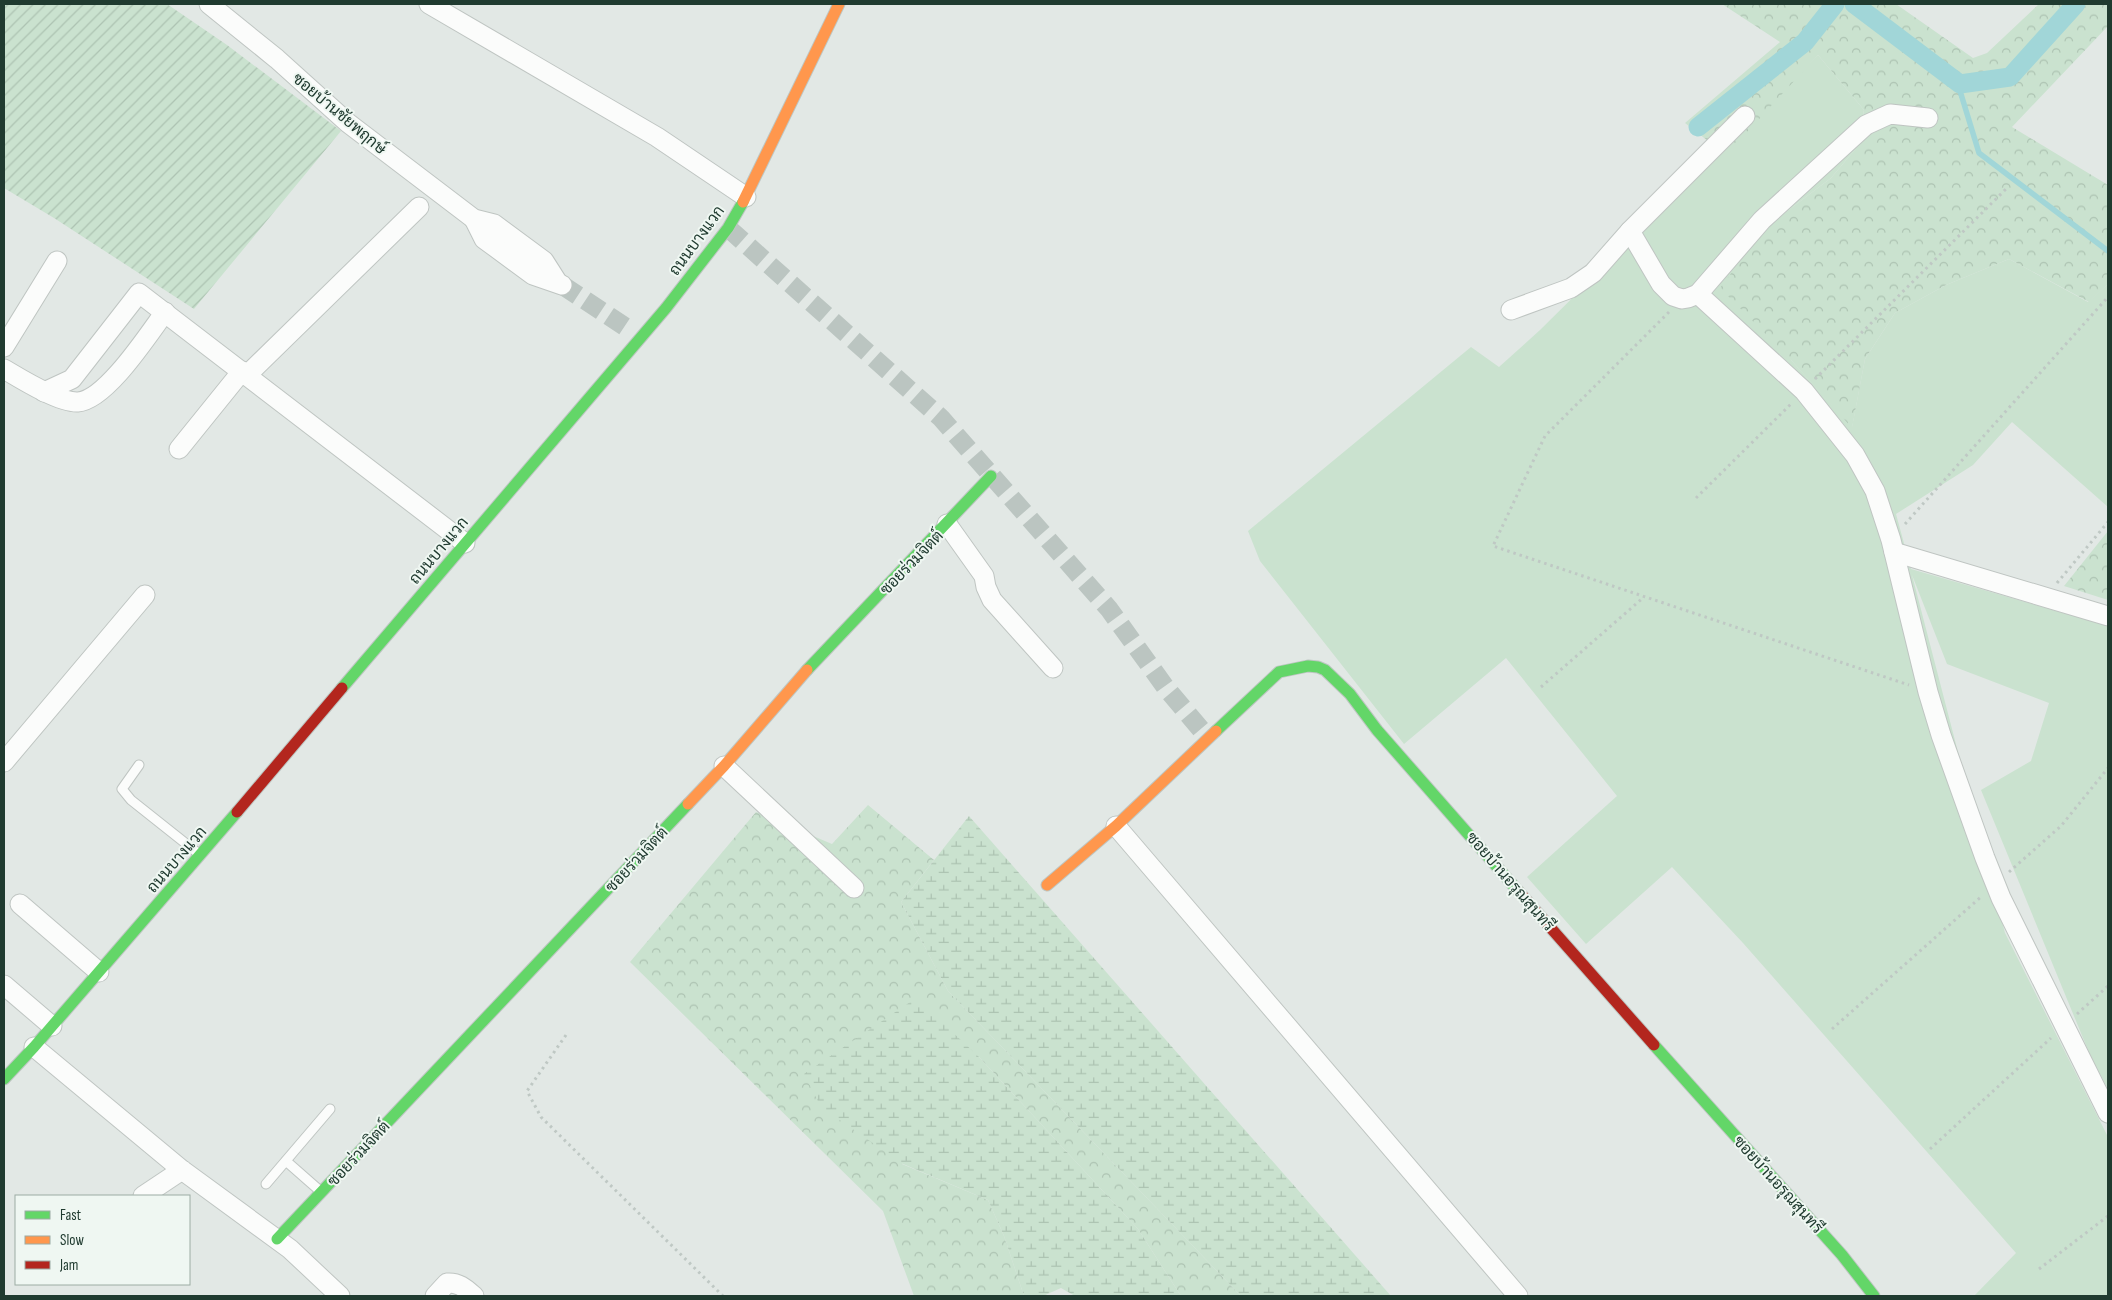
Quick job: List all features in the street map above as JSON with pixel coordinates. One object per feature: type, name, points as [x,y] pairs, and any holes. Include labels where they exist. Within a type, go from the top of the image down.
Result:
[{"type":"street","points":[[428,4],[657,137],[746,196]]},
{"type":"street","name":"ถนนบางแวก","points":[[4,1079],[34,1047],[200,855],[465,543],[634,333],[728,228],[746,196],[839,4]]},
{"type":"street","name":"ซอยบ้านชัยพฤกษ์","points":[[214,5],[348,123],[474,219],[494,224],[544,261],[560,284]]},
{"type":"street","points":[[1690,296],[1762,220],[1866,125],[1890,114],[1928,118]]},
{"type":"street","points":[[1510,310],[1571,288],[1593,272],[1630,231],[1745,116]]},
{"type":"street","points":[[179,449],[245,373],[419,207]]},
{"type":"street","points":[[1630,231],[1661,284],[1673,296],[1690,296],[1804,391],[1855,455],[1875,491],[1892,546],[1928,692],[1941,735],[1995,884],[2108,1113]]},
{"type":"street","points":[[4,347],[57,261]]},
{"type":"street","points":[[44,392],[72,379],[139,293],[465,543]]},
{"type":"street","points":[[4,369],[44,392],[76,402],[92,398],[112,380],[136,352],[165,312]]},
{"type":"street","name":"ซอยร่วมจิตต์","points":[[277,1239],[724,766],[796,682],[991,476]]},
{"type":"street","points":[[947,524],[984,576],[986,587],[992,600],[1053,668]]},
{"type":"street","points":[[1892,546],[2108,616]]},
{"type":"street","points":[[4,762],[145,595]]},
{"type":"street","name":"ซอยบ้านอรุณสุนทรี","points":[[1047,884],[1116,826],[1279,672],[1295,668],[1318,667],[1337,680],[1377,730],[1692,1088],[1842,1255],[1874,1296]]},
{"type":"street","points":[[724,766],[854,888]]},
{"type":"street","points":[[1116,826],[1518,1296]]},
{"type":"street","points":[[20,904],[99,972]]},
{"type":"street","points":[[4,985],[52,1026]]},
{"type":"street","points":[[34,1047],[182,1170],[277,1239],[340,1296]]},
{"type":"street","points":[[144,1195],[182,1170]]},
{"type":"street","points":[[435,1296],[447,1283],[454,1282],[474,1296]]},
{"type":"lane","points":[[139,765],[122,789],[131,800],[200,855]]},
{"type":"lane","points":[[266,1184],[330,1109]]},
{"type":"lane","points":[[286,1161],[321,1192]]},
{"type":"path","points":[[1696,498],[2006,189]]},
{"type":"path","points":[[1690,296],[1545,436],[1493,546],[1928,692]]},
{"type":"path","points":[[1892,546],[2108,297]]},
{"type":"path","points":[[2046,597],[2108,522]]},
{"type":"path","points":[[1541,687],[1645,597]]},
{"type":"path","points":[[1832,1029],[2061,826],[2108,768]]},
{"type":"path","points":[[1930,1149],[2108,986]]},
{"type":"path","points":[[566,1035],[527,1091],[541,1117],[723,1296]]},
{"type":"path","points":[[2039,1268],[2108,1216]]},
{"type":"green space","points":[[4,4],[167,4],[227,45],[341,131],[194,309],[54,218],[4,188]]},
{"type":"green space","points":[[1722,4],[1896,4],[1973,58],[1987,53],[2039,4],[2108,4],[2108,26],[2012,127],[2108,185],[2108,284],[2089,302],[2009,259],[1946,285],[1895,313],[1865,359],[1852,428],[1791,360],[1720,288],[1766,227],[1831,178],[1858,146],[1864,110],[1818,55],[1726,155],[1685,123],[1780,42]]},
{"type":"green space","points":[[1818,55],[1864,110],[1858,146],[1831,178],[1766,227],[1791,360],[1852,427],[1865,359],[1895,313],[1946,285],[2009,259],[2088,302],[2108,284],[2108,507],[2012,422],[1973,465],[1896,514],[1911,569],[2108,626],[2108,1089],[2090,1055],[1981,790],[2031,761],[2049,703],[1947,664],[1912,575],[2005,933],[2108,1137],[2108,1296],[1974,1296],[2016,1253],[1743,943],[1672,867],[1586,944],[1527,877],[1617,796],[1506,658],[1404,744],[1260,561],[1248,531],[1471,347],[1499,367],[1540,330]]},
{"type":"green space","points":[[2108,531],[2108,600],[2064,586]]},
{"type":"green space","points":[[868,805],[934,860],[901,902],[948,991],[1241,1296],[1181,1296],[1138,1229],[979,1057],[902,1164],[988,1200],[1004,1236],[1024,1296],[914,1296],[883,1211],[630,962],[756,812],[832,844]]},
{"type":"green space","points":[[969,816],[1391,1296],[1241,1296],[948,991],[901,902]]},
{"type":"green space","points":[[916,998],[979,1057],[1138,1229],[1181,1296],[1075,1296],[1061,1288],[1043,1296],[1024,1296],[1004,1236],[988,1200],[903,1164],[821,1107],[804,1074]]},
{"type":"waterway","points":[[1698,127],[1805,42],[1835,4]]},
{"type":"waterway","points":[[1854,4],[1960,84],[2010,77],[2076,4]]},
{"type":"waterway","points":[[1957,81],[1979,153],[2108,251]]},
{"type":"tunnel","points":[[728,228],[941,418],[1109,609],[1166,688],[1209,739]]},
{"type":"tunnel","points":[[562,285],[627,328]]},
{"type":"traffic: fast","points":[[342,688],[666,308],[728,228],[743,202]]},
{"type":"traffic: fast","points":[[807,670],[991,476]]},
{"type":"traffic: fast","points":[[1216,731],[1279,672],[1308,666],[1325,670],[1350,694],[1377,730],[1519,892]]},
{"type":"traffic: fast","points":[[277,1239],[688,804]]},
{"type":"traffic: fast","points":[[4,1079],[34,1047],[237,812]]},
{"type":"traffic: fast","points":[[1654,1045],[1842,1255],[1874,1296]]},
{"type":"traffic: slow","points":[[743,202],[839,4]]},
{"type":"traffic: slow","points":[[688,804],[724,766],[807,670]]},
{"type":"traffic: slow","points":[[1047,885],[1116,826],[1216,731]]},
{"type":"traffic: jam","points":[[237,812],[342,688]]},
{"type":"traffic: jam","points":[[1519,892],[1654,1045]]}]
